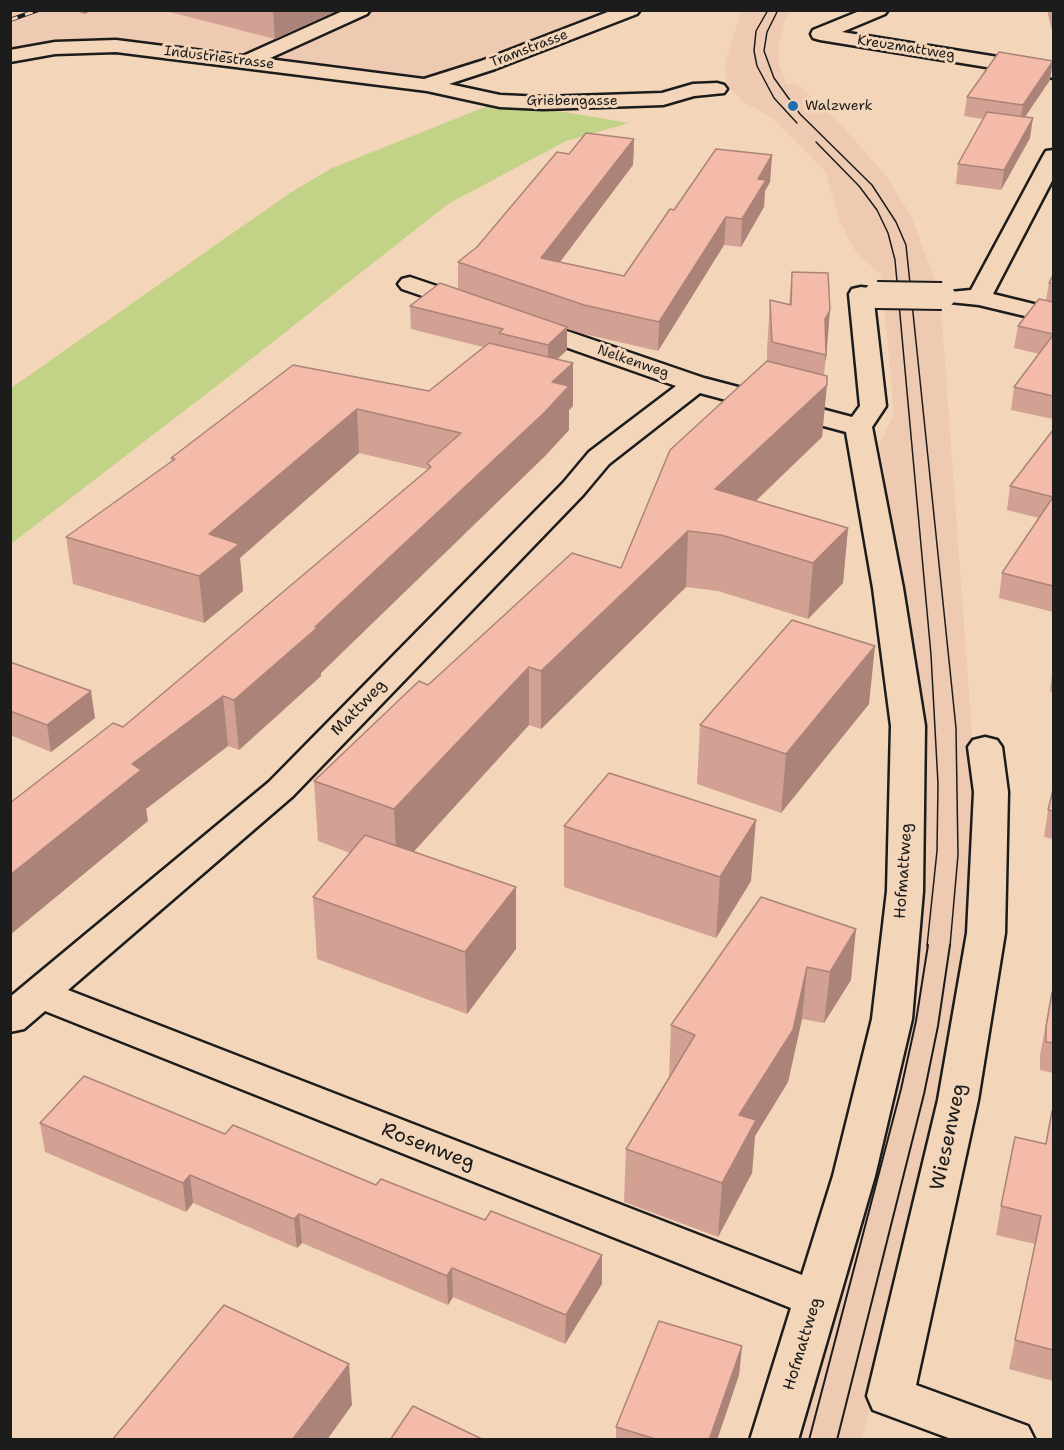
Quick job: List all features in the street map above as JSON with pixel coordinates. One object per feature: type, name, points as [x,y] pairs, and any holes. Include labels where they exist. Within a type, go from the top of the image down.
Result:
[{"type":"street","points":[[246,62],[361,10]]},
{"type":"street","name":"Tramstrasse","points":[[427,85],[488,65],[631,10]]},
{"type":"street","name":"Kreuzmattweg","points":[[879,10],[820,34],[1053,72]]},
{"type":"street","name":"Industriestrasse","points":[[10,56],[55,48],[116,46],[427,85]]},
{"type":"street","name":"Griebengasse","points":[[427,85],[500,101],[543,103],[663,99],[693,90],[717,89]]},
{"type":"street","points":[[979,298],[1053,156]]},
{"type":"street","name":"Nelkenweg","points":[[410,284],[694,384],[860,427]]},
{"type":"street","points":[[860,427],[873,406],[869,294],[979,298],[1053,316]]},
{"type":"street","name":"Mattweg","points":[[25,1006],[281,789],[573,489],[599,458],[694,384]]},
{"type":"street","name":"Hofmattweg","points":[[774,1440],[854,1176],[892,1019],[905,891],[909,788],[908,726],[888,588],[860,427]]},
{"type":"street","name":"Wiesenweg","points":[[985,747],[991,792],[986,933],[958,1100],[890,1396],[1011,1440]]},
{"type":"street","name":"Rosenweg","points":[[25,1006],[816,1299]]},
{"type":"shaded area","points":[[11,11],[631,11],[427,85],[116,46],[11,56]]},
{"type":"shaded area","points":[[741,11],[792,11],[785,19],[778,49],[779,64],[786,84],[797,84],[841,125],[884,173],[911,215],[934,278],[941,307],[976,789],[973,932],[946,1100],[862,1439],[795,1439],[911,939],[927,781],[920,705],[906,602],[879,445],[894,414],[881,275],[856,252],[840,222],[825,171],[774,119],[742,101],[727,85],[725,63]]},
{"type":"green space","points":[[500,101],[629,123],[566,141],[448,204],[11,544],[11,388],[290,193],[332,168]]},
{"type":"building","points":[[999,52],[1053,61],[1023,105],[967,97]]},
{"type":"building","points":[[987,112],[1033,118],[1004,170],[958,164]]},
{"type":"building","points":[[586,133],[634,139],[541,258],[624,276],[670,209],[674,210],[716,149],[772,155],[758,179],[766,180],[742,219],[726,217],[659,322],[584,305],[458,262],[477,247],[557,152],[569,154]]},
{"type":"building","points":[[792,272],[828,273],[830,310],[825,319],[826,355],[772,342],[770,300],[791,305]]},
{"type":"building","points":[[440,283],[567,327],[548,345],[499,333],[503,329],[410,306]]},
{"type":"building","points":[[1039,299],[1053,302],[1053,334],[1018,326]]},
{"type":"building","points":[[1053,335],[1053,396],[1014,387]]},
{"type":"building","points":[[489,343],[573,363],[552,382],[569,386],[545,412],[315,627],[318,627],[234,700],[223,696],[132,764],[141,770],[10,875],[10,803],[113,723],[123,727],[431,467],[427,463],[461,433],[357,409],[209,534],[239,544],[199,576],[66,537],[175,459],[171,458],[293,365],[429,391]]},
{"type":"building","points":[[767,361],[827,376],[827,385],[715,489],[848,528],[813,563],[721,535],[688,531],[541,671],[529,667],[394,809],[314,781],[419,681],[428,685],[572,553],[621,568],[670,450]]},
{"type":"building","points":[[1053,430],[1053,497],[1010,486]]},
{"type":"building","points":[[1053,497],[1053,586],[1002,573]]},
{"type":"building","points":[[792,620],[875,646],[786,754],[700,725]]},
{"type":"building","points":[[10,662],[91,691],[47,725],[10,711]]},
{"type":"building","points":[[609,773],[756,820],[720,877],[564,826]]},
{"type":"building","points":[[1053,790],[1053,811],[1048,810]]},
{"type":"building","points":[[365,835],[516,887],[465,952],[313,897]]},
{"type":"building","points":[[761,897],[856,929],[830,972],[807,967],[793,1030],[739,1115],[756,1120],[722,1183],[626,1149],[695,1035],[671,1025]]},
{"type":"building","points":[[1053,992],[1053,1043],[1046,1042]]},
{"type":"building","points":[[84,1076],[225,1134],[233,1125],[376,1185],[381,1179],[485,1220],[491,1211],[602,1255],[566,1315],[452,1268],[447,1276],[299,1214],[294,1219],[190,1175],[183,1183],[40,1123]]},
{"type":"building","points":[[1052,1111],[1053,1350],[1015,1340],[1041,1216],[1001,1206],[1015,1137],[1046,1144]]},
{"type":"building","points":[[224,1305],[349,1364],[292,1440],[112,1440]]},
{"type":"building","points":[[659,1321],[742,1346],[709,1440],[659,1440],[616,1427]]},
{"type":"building","points":[[413,1406],[484,1440],[390,1440]]},
{"type":"tram line","points":[[768,10],[756,31],[754,51],[757,66],[774,98],[797,123]]},
{"type":"tram line","points":[[778,10],[767,32],[764,51],[774,78],[800,114],[872,185],[896,222],[906,245],[956,728],[958,855],[950,946]]},
{"type":"tram line","points":[[816,142],[859,186],[877,210],[888,233],[895,260],[931,655],[938,784],[937,851],[927,946]]},
{"type":"tram line","points":[[809,1440],[901,1089],[916,1021],[928,945]]},
{"type":"tram line","points":[[837,1440],[924,1094],[938,1026],[950,945]]},
{"type":"railway","points":[[10,20],[38,10]]},
{"type":"place","name":"Walzwerk","points":[[793,106]]}]
